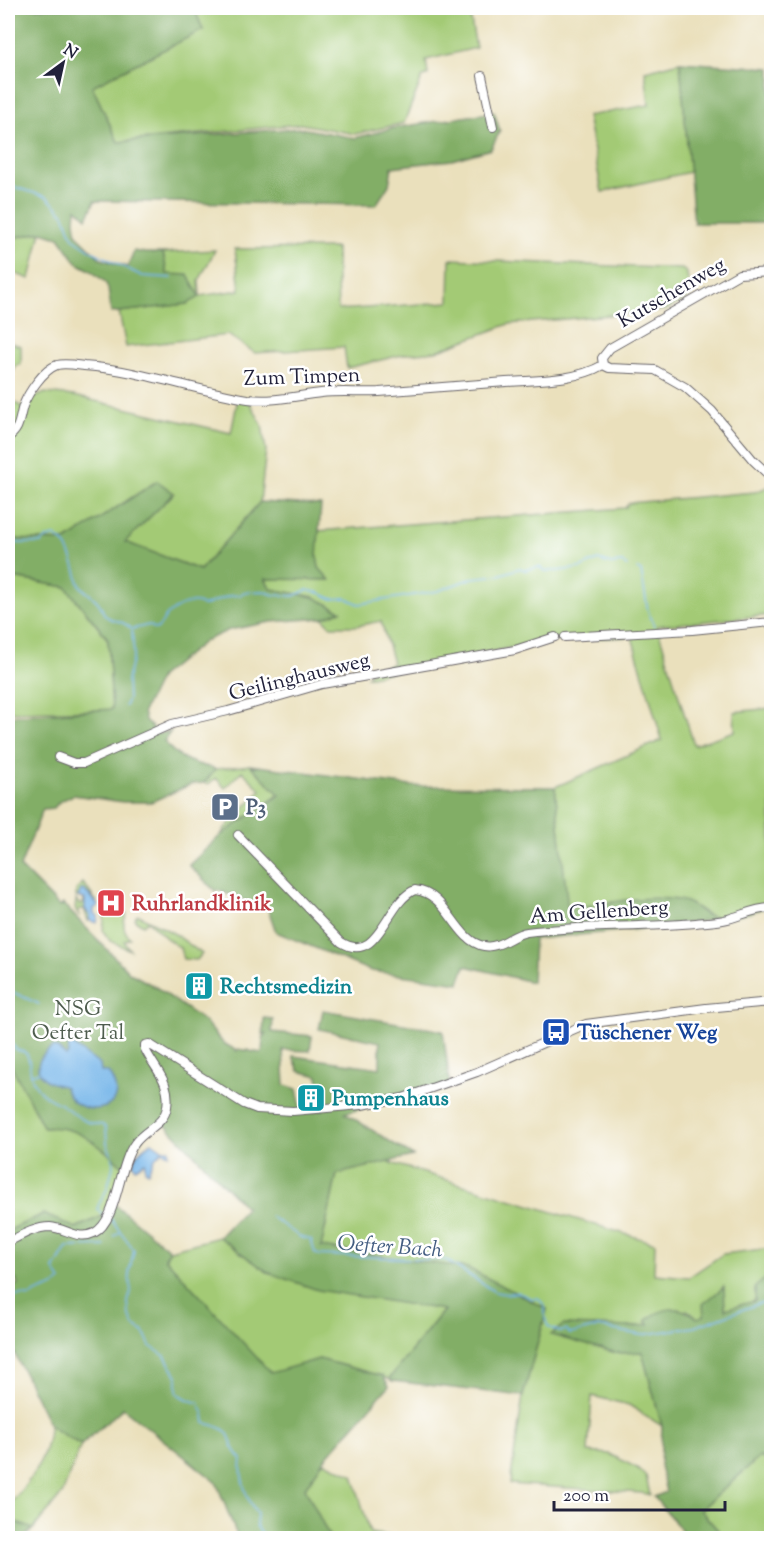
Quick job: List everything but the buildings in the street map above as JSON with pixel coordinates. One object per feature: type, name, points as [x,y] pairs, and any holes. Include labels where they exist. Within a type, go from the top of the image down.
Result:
[{"type":"street","points":[[482,76],[493,127]]},
{"type":"street","name":"Kutschenweg","points":[[603,365],[602,358],[610,348],[739,274],[771,272]]},
{"type":"street","name":"Zum Timpen","points":[[8,437],[18,428],[25,401],[39,380],[58,365],[103,367],[193,388],[262,400],[322,393],[381,392],[540,379],[585,373],[603,365]]},
{"type":"street","points":[[603,365],[609,368],[655,370],[685,387],[712,411],[771,478]]},
{"type":"street","points":[[565,637],[692,630],[771,622]]},
{"type":"street","name":"Geilinghausweg","points":[[58,757],[84,763],[172,724],[339,680],[515,650],[555,637]]},
{"type":"street","name":"Am Gellenberg","points":[[238,835],[341,942],[352,948],[360,948],[369,944],[398,902],[406,894],[415,890],[427,893],[437,900],[471,940],[480,945],[489,946],[527,932],[696,923],[724,920],[756,909],[771,908]]},
{"type":"street","points":[[8,1242],[24,1234],[50,1227],[78,1236],[96,1232],[104,1225],[127,1154],[140,1137],[162,1120],[166,1113],[167,1086],[162,1074],[145,1049],[147,1044],[157,1047],[244,1104],[257,1109],[302,1111],[403,1098],[477,1072],[586,1024],[771,1002]]},
{"type":"green space","points":[[8,8],[194,8],[203,30],[92,86],[118,142],[300,128],[355,138],[394,128],[494,112],[500,131],[491,149],[452,160],[392,167],[389,185],[376,205],[95,201],[87,218],[76,208],[77,235],[101,259],[128,267],[134,251],[163,253],[167,274],[188,275],[200,297],[187,304],[111,313],[108,288],[105,282],[77,263],[59,237],[41,232],[8,239]]},
{"type":"green space","points":[[194,8],[469,8],[476,48],[426,60],[428,75],[422,78],[404,123],[355,134],[301,124],[118,142],[92,86],[203,30]]},
{"type":"green space","points":[[680,62],[690,172],[602,192],[587,116],[649,105],[645,71]]},
{"type":"green space","points":[[680,62],[771,68],[771,223],[694,223]]},
{"type":"green space","points":[[41,232],[30,279],[8,271],[8,239]]},
{"type":"green space","points":[[336,248],[338,310],[449,302],[450,259],[682,269],[687,273],[690,297],[666,310],[509,324],[436,351],[406,354],[347,368],[344,347],[255,353],[228,335],[126,347],[119,312],[186,304],[167,274],[163,253],[215,250],[199,281],[200,296],[240,290],[235,249]]},
{"type":"green space","points":[[8,342],[21,346],[21,364],[15,366],[14,371],[8,369]]},
{"type":"green space","points":[[45,393],[74,396],[231,433],[238,398],[248,399],[262,425],[266,450],[260,502],[200,570],[124,542],[174,493],[157,481],[66,541],[8,539],[8,397],[22,407],[26,401]]},
{"type":"green space","points":[[157,481],[174,493],[125,542],[200,570],[260,502],[321,505],[317,556],[319,568],[330,580],[265,579],[271,589],[314,597],[341,611],[323,618],[271,622],[229,630],[205,641],[160,677],[143,712],[145,720],[158,734],[171,731],[164,741],[175,753],[194,763],[216,769],[204,783],[192,784],[151,802],[123,802],[73,795],[59,802],[54,808],[43,809],[20,867],[60,907],[63,904],[130,973],[157,988],[205,1022],[223,1043],[237,1051],[238,1049],[262,1053],[263,1038],[266,1034],[263,1034],[264,1018],[273,1019],[272,1032],[312,1036],[310,1051],[283,1050],[285,1085],[297,1089],[302,1112],[323,1110],[318,1076],[299,1071],[293,1056],[380,1068],[380,1042],[319,1029],[323,1010],[443,1031],[450,1084],[414,1096],[345,1113],[413,1156],[337,1174],[321,1247],[468,1268],[547,1309],[523,1396],[392,1381],[389,1379],[444,1310],[318,1290],[269,1273],[219,1237],[246,1208],[162,1121],[145,1135],[123,1166],[97,1144],[77,1133],[67,1129],[44,1128],[8,1062],[8,716],[112,709],[108,639],[66,587],[8,577],[8,539],[66,541]]},
{"type":"green space","points":[[771,483],[771,615],[657,626],[694,745],[735,731],[734,712],[771,708],[771,906],[731,917],[715,917],[688,903],[665,900],[623,902],[567,909],[555,787],[662,740],[632,637],[548,640],[367,677],[371,671],[393,663],[381,621],[356,626],[331,626],[323,618],[340,611],[314,597],[271,589],[265,578],[329,580],[319,568],[317,531],[625,508],[629,503],[755,492],[768,487]]},
{"type":"green space","points":[[8,577],[66,587],[108,640],[112,710],[8,712]]},
{"type":"green space","points":[[250,765],[280,794],[221,835],[261,790],[242,771],[225,788],[216,778],[209,784],[204,783],[216,769]]},
{"type":"green space","points":[[250,765],[411,786],[555,787],[568,909],[655,898],[687,902],[711,917],[729,918],[534,939],[532,982],[465,966],[459,983],[371,971],[276,932],[268,909],[217,890],[216,892],[189,865],[221,835],[280,795]]},
{"type":"green space","name":"NSG Oefter Tal","points":[[8,840],[28,845],[20,867],[60,907],[63,904],[130,973],[157,988],[205,1022],[223,1043],[237,1051],[248,1050],[258,1070],[157,1046],[134,1146],[113,1203],[105,1215],[75,1228],[43,1214],[8,1231]],"holes":[[[31,1104],[116,1152],[69,1126],[44,1128]]]},
{"type":"green space","points":[[83,883],[97,902],[84,890],[85,909],[90,916],[88,921],[84,909],[79,909],[79,915],[75,909],[76,900],[80,905],[83,904],[84,899],[76,897],[76,890]]},
{"type":"green space","points":[[105,907],[127,914],[124,927],[130,938],[124,941],[130,950],[110,941],[103,931]]},
{"type":"green space","points":[[139,915],[175,934],[202,954],[197,960],[183,959],[180,948],[148,921],[143,925],[135,920]]},
{"type":"green space","points":[[388,1162],[655,1243],[654,1274],[689,1277],[723,1254],[771,1248],[771,1274],[768,1275],[756,1301],[725,1310],[723,1287],[704,1316],[697,1318],[687,1310],[649,1325],[551,1335],[617,1353],[642,1352],[662,1426],[629,1405],[592,1396],[588,1452],[610,1454],[637,1468],[646,1476],[650,1495],[510,1484],[523,1396],[547,1309],[321,1247],[337,1174]]},
{"type":"green space","points":[[113,1203],[170,1250],[165,1258],[271,1373],[319,1359],[383,1376],[389,1386],[323,1461],[305,1488],[330,1538],[238,1538],[216,1482],[123,1408],[81,1445],[49,1424],[8,1340],[8,1290],[18,1284],[8,1266],[8,1231],[43,1214],[76,1228],[105,1215]]},
{"type":"green space","points":[[219,1237],[269,1273],[317,1289],[444,1310],[389,1379],[319,1359],[271,1374],[165,1258],[170,1250]]},
{"type":"green space","points":[[771,1274],[771,1462],[760,1457],[700,1510],[725,1538],[688,1538],[654,1497],[666,1492],[660,1466],[662,1426],[642,1352],[617,1353],[551,1335],[563,1325],[633,1327],[649,1325],[646,1320],[659,1312],[672,1309],[684,1311],[697,1318],[704,1316],[703,1304],[724,1287],[725,1309],[755,1301],[755,1287]]},
{"type":"green space","points":[[49,1424],[81,1445],[62,1494],[33,1529],[8,1519],[8,1506],[30,1479],[42,1458]]},
{"type":"green space","points":[[760,1457],[771,1462],[771,1538],[725,1538],[700,1510]]},
{"type":"green space","points":[[323,1461],[353,1475],[370,1533],[406,1538],[330,1538],[305,1488]]},
{"type":"green space","points":[[8,1519],[33,1529],[24,1538],[8,1538]]},
{"type":"water","points":[[81,890],[84,890],[98,905],[94,908],[94,913],[98,916],[97,923],[90,921],[90,916],[85,909],[85,899],[78,897]]},
{"type":"water","points":[[71,1044],[100,1065],[101,1072],[108,1072],[115,1087],[115,1098],[109,1105],[89,1108],[78,1105],[70,1098],[65,1087],[51,1083],[41,1076],[38,1067],[44,1054],[53,1047],[66,1056]]},
{"type":"water","points":[[152,1142],[162,1149],[169,1149],[169,1154],[162,1151],[155,1158],[148,1172],[145,1170],[145,1162],[136,1168],[133,1164],[136,1157]]},
{"type":"waterway","points":[[8,185],[47,197],[64,214],[73,238],[92,251],[142,276],[172,278]]},
{"type":"waterway","points":[[8,543],[41,543],[55,536],[69,551],[78,582],[98,602],[105,616],[124,623],[132,629],[149,625],[156,629],[168,614],[180,606],[190,603],[203,606],[244,592],[263,591],[274,595],[293,596],[307,590],[332,599],[346,598],[359,604],[438,591],[472,578],[499,575],[520,568],[525,570],[539,567],[546,571],[557,571],[580,568],[598,560],[611,564],[622,563],[627,566]]},
{"type":"waterway","points":[[637,569],[641,571],[648,611],[654,626]]},
{"type":"waterway","points":[[125,706],[128,699],[127,680],[134,654],[132,631]]},
{"type":"waterway","points":[[8,990],[39,1004]]},
{"type":"waterway","name":"Oefter Bach","points":[[8,1040],[17,1050],[27,1054],[32,1077],[45,1096],[84,1120],[106,1128],[107,1143],[114,1163],[107,1189],[98,1206],[98,1210],[104,1215]]},
{"type":"waterway","points":[[32,1074],[39,1072]]},
{"type":"waterway","name":"Oefter Bach","points":[[270,1216],[300,1237],[311,1240],[315,1253],[319,1255],[446,1260],[495,1292],[507,1294],[517,1292],[533,1299],[538,1298],[545,1306],[548,1327],[560,1332],[566,1330],[570,1334],[598,1327],[641,1335],[694,1327],[772,1299]]},
{"type":"waterway","name":"Oefter Bach","points":[[111,1219],[134,1250],[129,1273],[131,1291],[128,1302],[129,1314],[134,1326],[144,1332],[150,1346],[165,1356],[177,1376],[177,1393],[199,1403],[205,1423],[223,1429],[227,1433],[242,1459],[244,1488],[257,1513],[256,1525],[264,1538]]},
{"type":"waterway","points":[[114,1236],[120,1232]]},
{"type":"waterway","points":[[8,1303],[17,1296],[29,1297],[61,1281],[54,1269],[67,1247],[105,1246]]},
{"type":"place","name":"P3","points":[[225,807]]},
{"type":"place","name":"Ruhrlandklinik","points":[[111,903]]},
{"type":"place","name":"Rechtsmedizin","points":[[199,986]]},
{"type":"place","name":"Tüschener Weg","points":[[556,1032]]},
{"type":"place","name":"Pumpenhaus","points":[[311,1098]]}]
